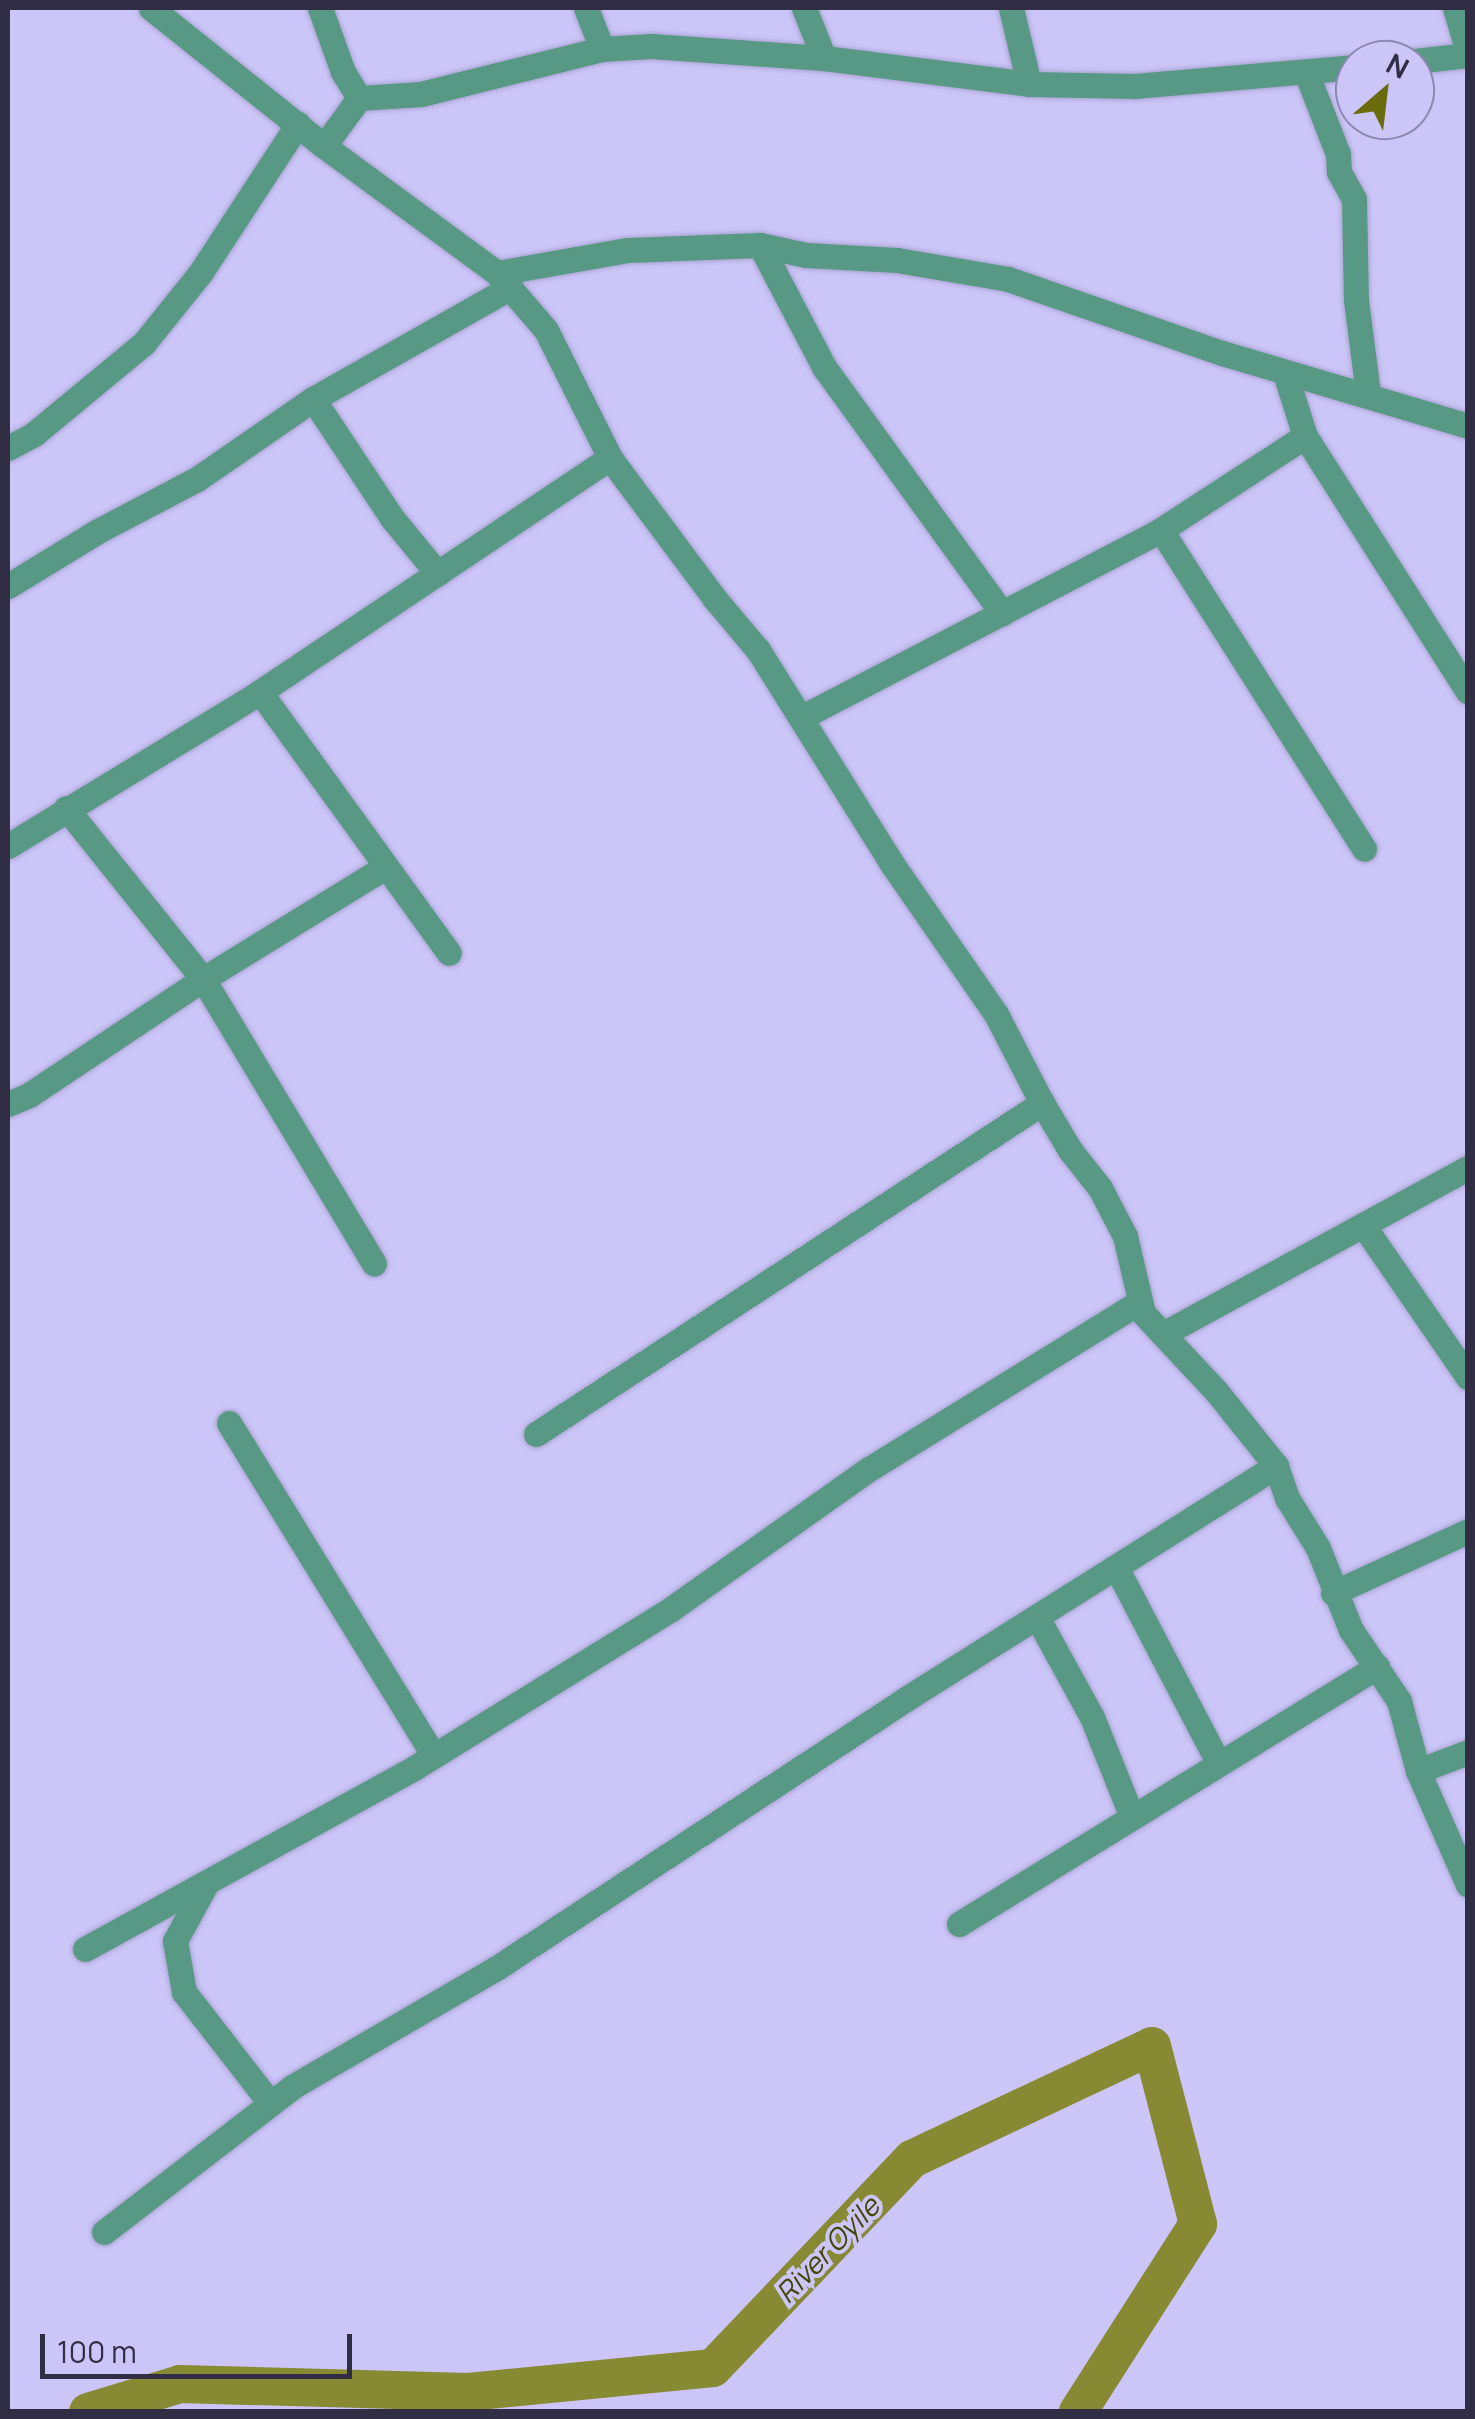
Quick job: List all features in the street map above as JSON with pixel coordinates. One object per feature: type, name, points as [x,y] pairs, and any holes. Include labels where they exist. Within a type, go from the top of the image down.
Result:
[{"type":"street","points":[[151,8],[324,146],[504,280],[546,330],[610,458],[758,650],[892,864],[996,1014],[1042,1102],[1070,1150],[1100,1188],[1125,1236],[1139,1302],[1276,1466],[1287,1498],[1318,1548],[1350,1630],[1399,1701],[1418,1771],[1468,1886]]},
{"type":"street","points":[[320,8],[337,58],[359,98]]},
{"type":"street","points":[[586,8],[602,49]]},
{"type":"street","points":[[804,8],[824,58]]},
{"type":"street","points":[[1011,8],[1028,84]]},
{"type":"street","points":[[1435,58],[1468,53],[1455,8]]},
{"type":"street","points":[[359,98],[421,94],[602,49],[652,46],[824,58],[1028,84],[1135,86],[1335,69]]},
{"type":"street","points":[[1306,72],[1338,154],[1339,172],[1354,199],[1356,300],[1368,394]]},
{"type":"street","points":[[324,146],[359,98]]},
{"type":"street","points":[[8,448],[34,434],[144,343],[201,272],[298,124]]},
{"type":"street","points":[[8,586],[98,530],[196,479],[313,399],[504,280],[628,250],[760,245],[806,255],[897,260],[1008,279],[1285,373],[1468,426]]},
{"type":"street","points":[[760,245],[824,366],[1002,613]]},
{"type":"street","points":[[1285,373],[1306,436],[1468,692]]},
{"type":"street","points":[[313,399],[392,518],[438,574]]},
{"type":"street","points":[[802,716],[1161,530],[1306,436]]},
{"type":"street","points":[[8,846],[260,692],[610,458]]},
{"type":"street","points":[[1161,530],[1364,849]]},
{"type":"street","points":[[260,692],[449,953]]},
{"type":"street","points":[[66,808],[204,979],[374,1264]]},
{"type":"street","points":[[8,1104],[28,1095],[204,979],[385,867]]},
{"type":"street","points":[[536,1434],[1042,1102]]},
{"type":"street","points":[[1163,1334],[1468,1168]]},
{"type":"street","points":[[1362,1225],[1468,1376]]},
{"type":"street","points":[[86,1949],[433,1755],[671,1609],[869,1469],[1139,1302]]},
{"type":"street","points":[[229,1423],[433,1755]]},
{"type":"street","points":[[104,2232],[270,2103],[495,1970],[1276,1466]]},
{"type":"street","points":[[1333,1593],[1468,1531]]},
{"type":"street","points":[[1116,1567],[1219,1764]]},
{"type":"street","points":[[1037,1617],[1092,1717],[1132,1818]]},
{"type":"street","points":[[958,1924],[1377,1667]]},
{"type":"street","points":[[1418,1771],[1468,1752]]},
{"type":"street","points":[[207,1882],[175,1941],[184,1992],[270,2103]]},
{"type":"waterway","name":"River Oyile","points":[[88,2412],[180,2384],[468,2392],[713,2368],[912,2159],[1152,2046],[1198,2224],[1078,2412]]}]
